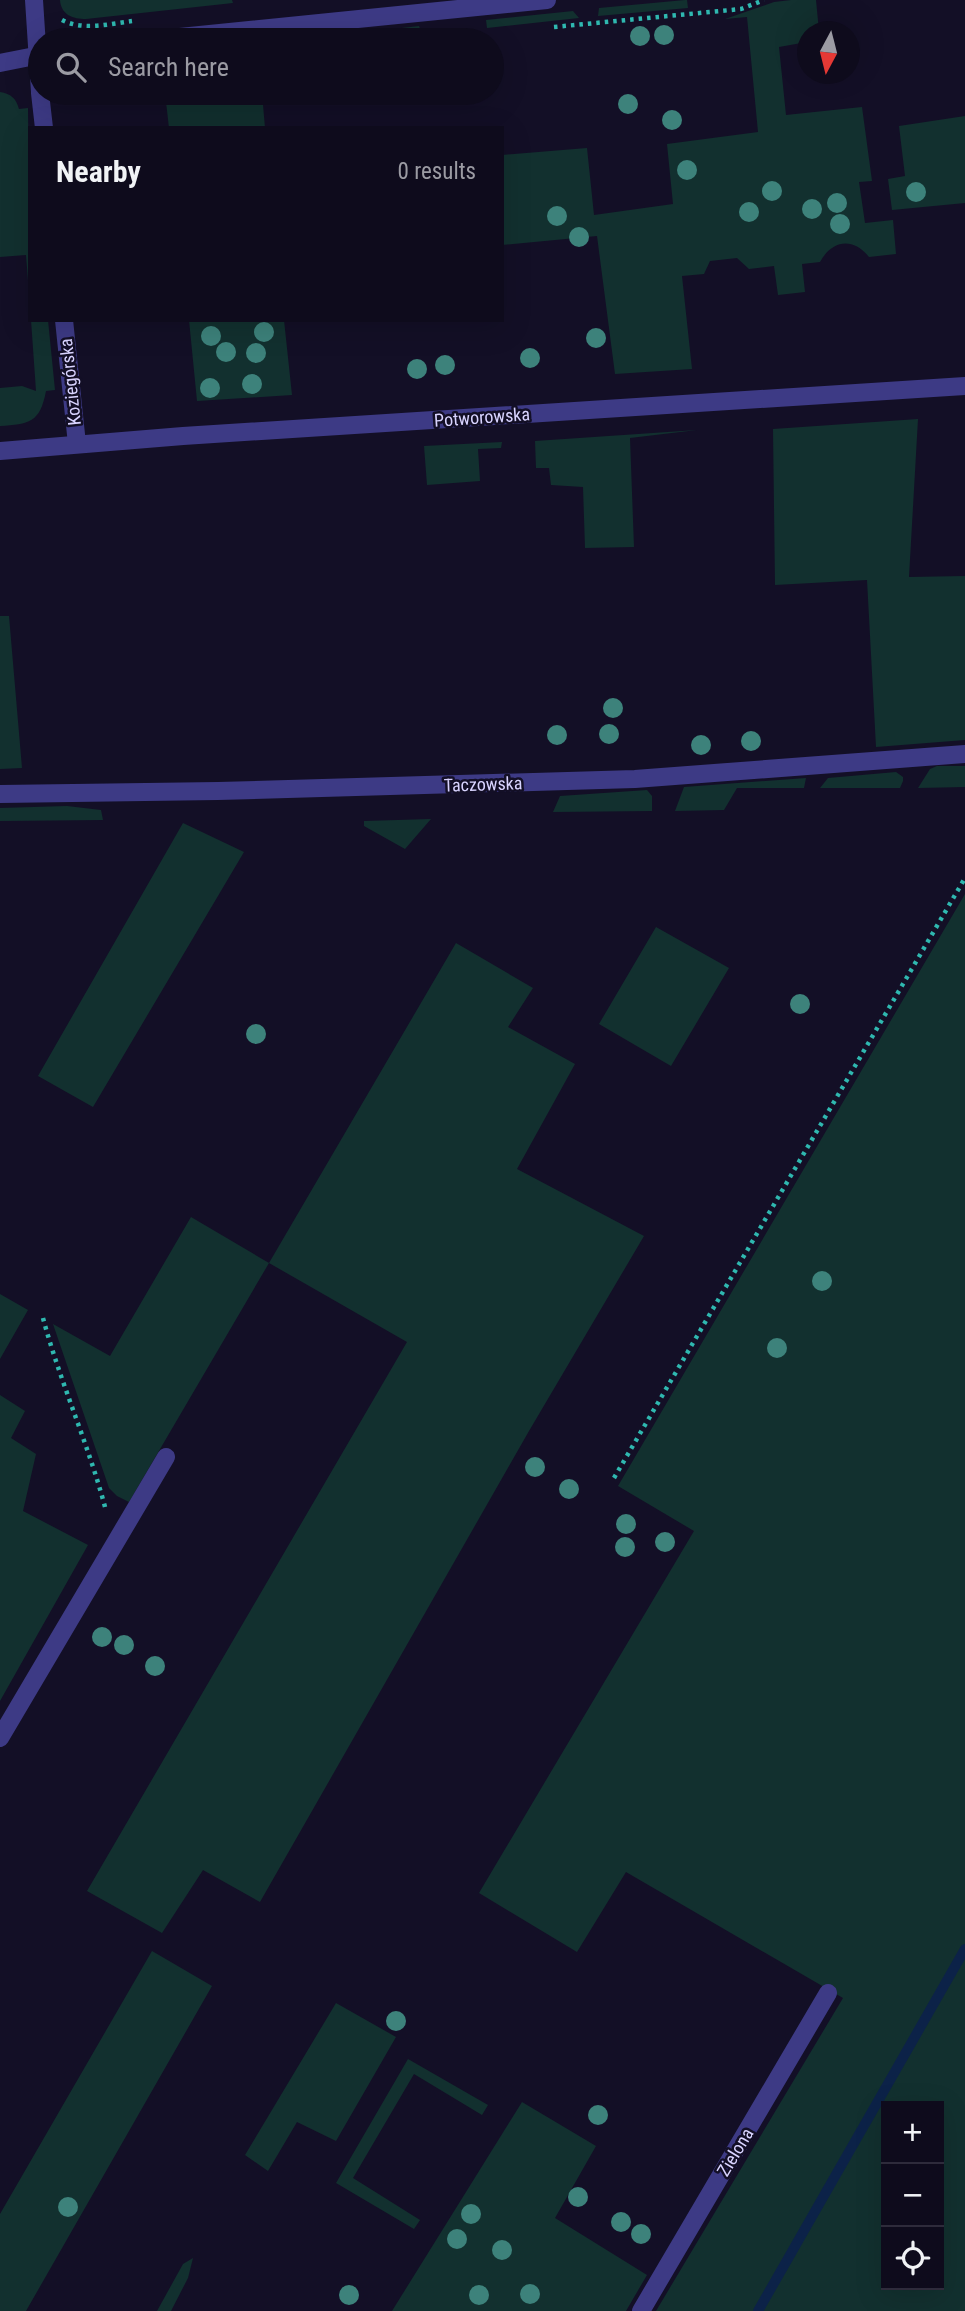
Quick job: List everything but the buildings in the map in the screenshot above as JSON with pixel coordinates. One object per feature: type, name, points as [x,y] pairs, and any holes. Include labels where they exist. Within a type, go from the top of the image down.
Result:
[{"type":"street","points":[[34,0],[36,28]]},
{"type":"street","points":[[269,28],[547,0]]},
{"type":"street","points":[[0,63],[28,58]]},
{"type":"street","points":[[41,105],[44,126]]},
{"type":"street","name":"Koziegórska","points":[[64,322],[77,444]]},
{"type":"street","name":"Potworowska","points":[[0,451],[965,386]]},
{"type":"street","name":"Taczowska","points":[[0,794],[635,779],[965,754]]},
{"type":"street","points":[[0,1738],[166,1457]]},
{"type":"street","name":"Zielona","points":[[640,2311],[828,1993]]},
{"type":"path","points":[[547,28],[741,9],[764,0]]},
{"type":"path","points":[[614,1478],[965,878]]},
{"type":"path","points":[[43,1318],[64,1390],[95,1470],[106,1510],[110,1553]]},
{"type":"green space","points":[[60,0],[232,0],[233,3],[86,19],[68,15]]},
{"type":"green space","points":[[687,0],[688,8],[598,16],[599,8]]},
{"type":"green space","points":[[816,0],[818,21],[797,21],[797,44],[779,47],[786,115],[862,107],[872,181],[859,182],[865,223],[893,220],[896,254],[869,257],[856,246],[837,245],[830,249],[820,262],[802,264],[805,292],[778,295],[774,266],[749,269],[737,258],[710,261],[704,274],[682,276],[692,369],[615,374],[597,236],[504,245],[504,155],[587,148],[594,215],[673,204],[667,144],[758,132],[747,17],[725,19],[774,2]]},
{"type":"green space","points":[[573,11],[579,18],[487,28],[486,20]]},
{"type":"green space","points":[[0,92],[12,97],[19,109],[28,108],[28,281],[26,255],[0,257]]},
{"type":"green space","points":[[166,105],[263,105],[265,126],[169,126]]},
{"type":"green space","points":[[965,116],[965,203],[892,210],[888,179],[905,176],[899,126]]},
{"type":"green space","points":[[31,322],[48,322],[55,390],[46,391],[40,410],[32,420],[0,426],[0,388],[22,386],[36,391]]},
{"type":"green space","points":[[189,322],[284,322],[292,395],[197,401]]},
{"type":"green space","points":[[918,419],[909,577],[965,576],[965,740],[876,747],[867,580],[775,585],[773,429]]},
{"type":"green space","points":[[697,430],[630,438],[634,547],[585,548],[583,487],[551,485],[549,468],[536,468],[535,441]]},
{"type":"green space","points":[[502,442],[501,448],[478,449],[480,481],[427,485],[424,446]]},
{"type":"green space","points":[[0,616],[9,616],[22,768],[0,769]]},
{"type":"green space","points":[[937,766],[965,766],[965,787],[918,788],[930,769]]},
{"type":"green space","points":[[896,772],[903,777],[900,788],[820,788],[828,778]]},
{"type":"green space","points":[[806,778],[804,788],[737,788],[724,810],[675,811],[684,787]]},
{"type":"green space","points":[[647,790],[652,796],[652,811],[553,812],[560,796]]},
{"type":"green space","points":[[67,806],[101,810],[103,820],[0,821],[0,808]]},
{"type":"green space","points":[[431,819],[405,849],[364,826],[364,821]]},
{"type":"green space","points":[[183,823],[244,852],[93,1107],[38,1076]]},
{"type":"green space","points":[[965,894],[965,2311],[656,2311],[843,1998],[626,1872],[577,1952],[479,1893],[694,1531],[618,1486]]},
{"type":"green space","points":[[656,927],[729,968],[671,1066],[599,1024]]},
{"type":"green space","points":[[456,943],[533,988],[508,1027],[575,1064],[517,1169],[644,1236],[529,1431],[260,1902],[203,1870],[162,1933],[87,1891],[407,1342],[269,1263]]},
{"type":"green space","points":[[191,1217],[269,1263],[129,1502],[117,1496],[109,1488],[53,1324],[110,1356]]},
{"type":"green space","points":[[0,1294],[28,1310],[0,1359]]},
{"type":"green space","points":[[0,1395],[25,1411],[11,1438],[36,1454],[23,1511],[88,1545],[0,1701]]},
{"type":"green space","points":[[152,1951],[212,1986],[26,2311],[0,2311],[0,2214]]},
{"type":"green space","points":[[336,2003],[396,2037],[336,2141],[297,2122],[268,2171],[245,2155]]},
{"type":"green space","points":[[408,2059],[488,2105],[482,2115],[414,2074],[353,2178],[420,2220],[414,2229],[336,2183]]},
{"type":"green space","points":[[522,2102],[596,2146],[555,2218],[647,2275],[626,2311],[392,2311]]},
{"type":"green space","points":[[193,2258],[188,2278],[171,2311],[157,2311],[183,2264]]},
{"type":"waterway","points":[[758,2311],[965,1949]]}]
